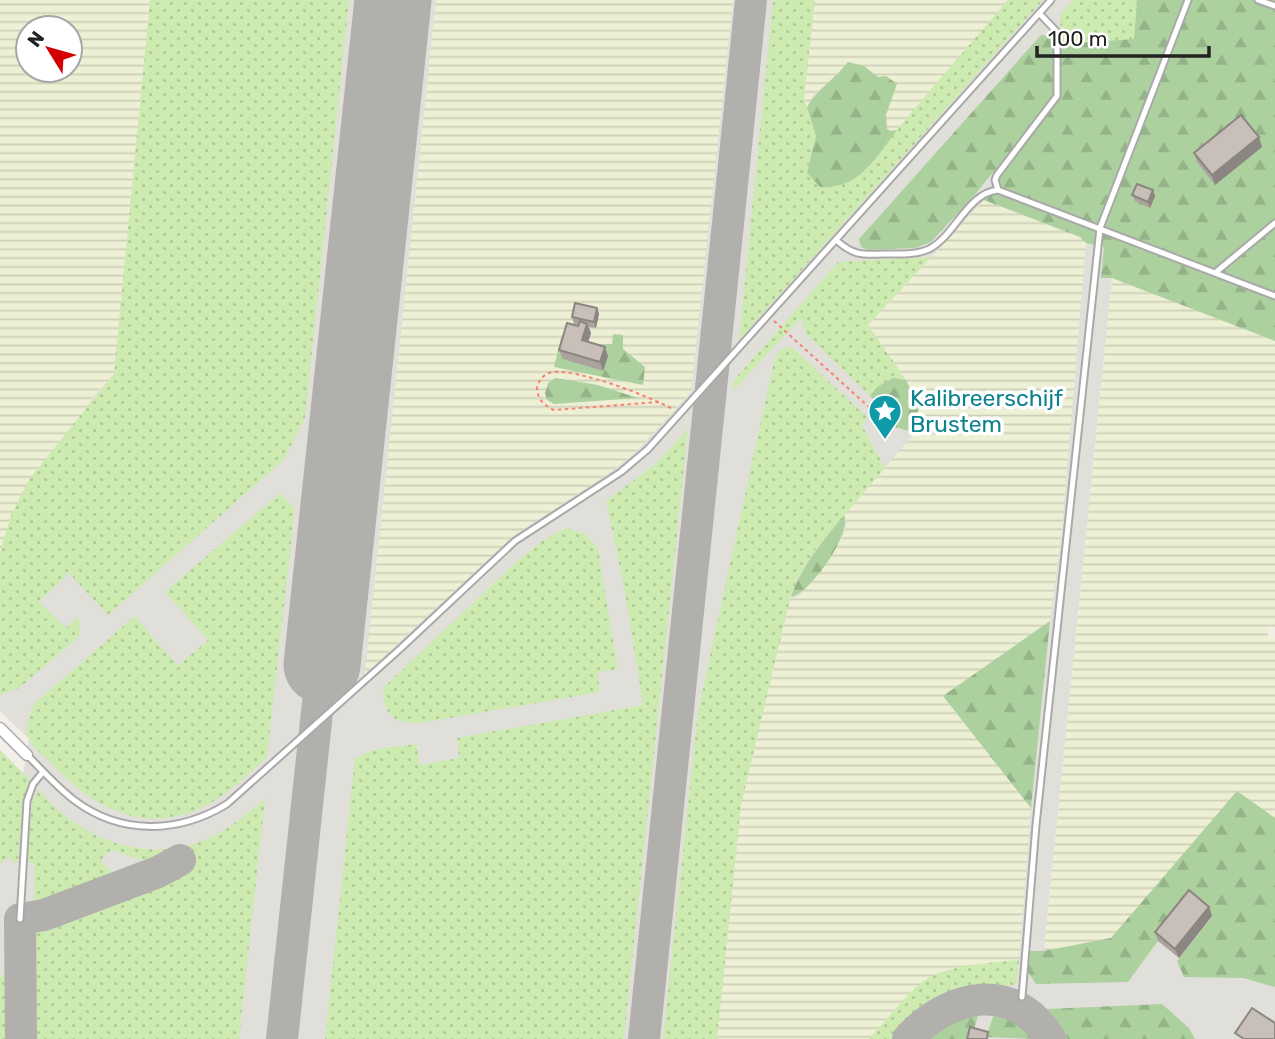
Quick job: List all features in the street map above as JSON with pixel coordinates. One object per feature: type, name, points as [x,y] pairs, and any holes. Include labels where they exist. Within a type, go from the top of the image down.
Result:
[{"type":"street","points":[[0,728],[27,755]]},
{"type":"lane","points":[[27,755],[72,799],[110,820],[127,825],[178,825],[211,814],[247,788],[515,541],[621,472],[648,449],[1051,0]]},
{"type":"lane","points":[[1022,997],[1039,799],[1101,228],[1188,0]]},
{"type":"lane","points":[[1258,0],[1275,6]]},
{"type":"lane","points":[[998,190],[995,180],[997,175],[1057,96],[1057,32],[1039,13]]},
{"type":"lane","points":[[836,240],[849,251],[861,255],[928,250],[984,194],[998,190],[1275,296]]},
{"type":"lane","points":[[1215,273],[1275,223]]},
{"type":"lane","points":[[20,919],[27,801],[33,784],[43,772]]},
{"type":"path","points":[[768,315],[871,408]]},
{"type":"path","points":[[659,402],[554,410],[545,406],[539,398],[537,386],[546,374],[554,372],[610,384],[659,402],[681,414]]},
{"type":"shaded area","points":[[150,0],[1275,0],[1275,341],[1112,278],[1044,951],[1275,818],[1275,1039],[8,1039],[8,971],[0,977],[0,864],[9,856],[29,739],[0,711],[0,552],[93,397]]},
{"type":"green space","points":[[0,0],[150,0],[114,374],[93,397],[0,552]]},
{"type":"green space","points":[[150,0],[349,0],[305,418],[284,459],[277,466],[108,615],[69,573],[39,602],[66,628],[79,616],[80,636],[19,688],[0,695],[0,552],[11,515],[30,478],[114,374]]},
{"type":"green space","points":[[436,0],[733,0],[691,392],[634,454],[513,536],[365,674]]},
{"type":"green space","points":[[773,0],[815,0],[804,99],[816,135],[807,173],[872,162],[1008,0],[1043,0],[739,340]]},
{"type":"green space","points":[[815,0],[1008,0],[897,130],[891,131],[886,129],[886,115],[891,96],[878,77],[864,66],[848,62],[828,84],[815,93],[807,107],[804,99]]},
{"type":"green space","points":[[1073,0],[1137,0],[1134,39],[1061,44],[1060,15]]},
{"type":"green space","points":[[1137,0],[1275,0],[1275,341],[1112,278],[1101,278],[1104,247],[1086,243],[1080,237],[984,200],[997,179],[1061,97],[1061,44],[1134,39]]},
{"type":"green space","points":[[1041,35],[1053,36],[1055,89],[1051,102],[972,198],[931,242],[915,248],[868,250],[861,247],[859,239]]},
{"type":"green space","points":[[848,62],[864,66],[878,77],[886,76],[897,84],[886,115],[887,129],[897,130],[874,161],[856,177],[834,187],[820,187],[807,173],[816,136],[807,107]]},
{"type":"green space","points":[[984,200],[1080,237],[1086,243],[1062,529],[1050,621],[943,696],[1031,808],[1019,960],[975,965],[934,975],[911,993],[869,1039],[717,1039],[741,805],[789,603],[791,597],[799,596],[838,544],[845,531],[847,521],[844,515],[915,433],[919,407],[906,380],[868,325]]},
{"type":"green space","points":[[931,257],[868,325],[906,380],[886,382],[870,396],[806,334],[801,318],[733,391],[734,380],[838,262]]},
{"type":"green space","points":[[1112,278],[1275,341],[1275,628],[1269,626],[1268,635],[1275,639],[1275,818],[1237,792],[1111,938],[1044,951]]},
{"type":"green space","points":[[613,334],[623,335],[623,349],[645,367],[643,385],[554,367],[561,338],[605,345],[612,344]]},
{"type":"green space","points":[[785,347],[793,348],[868,418],[861,424],[885,468],[817,547],[798,577],[789,603],[741,805],[717,1039],[663,1039],[698,711],[774,361],[778,352]]},
{"type":"green space","points":[[555,378],[598,385],[638,398],[554,404],[547,400],[545,393],[548,383]]},
{"type":"green space","points":[[893,378],[906,380],[919,407],[915,433],[895,427],[881,406],[870,396],[877,387]]},
{"type":"green space","points":[[688,429],[624,1039],[325,1039],[355,758],[376,749],[417,744],[419,765],[459,758],[457,738],[643,705],[625,593],[606,501],[655,464]]},
{"type":"green space","points":[[280,493],[295,509],[267,757],[215,800],[178,816],[159,818],[124,814],[92,798],[64,776],[31,742],[27,725],[35,703],[135,616],[178,666],[208,640],[165,592]]},
{"type":"green space","points":[[844,515],[842,535],[828,562],[808,586],[791,597],[807,564]]},
{"type":"green space","points":[[565,528],[586,534],[598,548],[618,669],[597,672],[600,692],[421,723],[403,722],[392,716],[385,705],[383,688],[515,563],[542,541]]},
{"type":"green space","points":[[1050,621],[1031,808],[943,696]]},
{"type":"green space","points":[[0,750],[30,780],[23,799],[18,862],[13,862],[9,857],[0,864]]},
{"type":"green space","points":[[38,789],[53,806],[91,832],[112,842],[157,850],[180,848],[211,837],[235,823],[265,799],[239,1039],[34,1039],[35,931],[167,880],[188,870],[193,864],[179,851],[158,865],[111,850],[100,861],[112,872],[107,880],[39,905],[34,901],[34,863],[27,862],[32,803]]},
{"type":"green space","points":[[1237,791],[1275,818],[1275,987],[1243,978],[1184,977],[1177,961],[1212,917],[1193,900],[1128,982],[1036,984],[1027,971],[1029,951],[1044,951],[1111,938]]},
{"type":"green space","points":[[1019,960],[1016,985],[976,988],[947,995],[921,1011],[892,1039],[869,1039],[926,979],[965,966]]},
{"type":"green space","points":[[8,970],[8,1039],[0,1039],[0,977]]},
{"type":"green space","points":[[1162,1004],[1189,1028],[1195,1039],[1067,1039],[1047,1009]]},
{"type":"green space","points":[[979,1013],[971,1039],[922,1039],[944,1020]]},
{"type":"green space","points":[[994,1014],[1013,1018],[1039,1039],[986,1037]]},
{"type":"building","points":[[1241,115],[1259,137],[1212,175],[1194,153]]},
{"type":"building","points":[[1137,184],[1153,190],[1148,202],[1132,195]]},
{"type":"building","points":[[575,303],[597,308],[594,322],[572,317]]},
{"type":"building","points":[[580,321],[587,324],[582,340],[605,347],[600,362],[559,350],[567,323],[578,326]]},
{"type":"building","points":[[1189,890],[1209,907],[1175,949],[1155,932]]},
{"type":"building","points":[[1252,1008],[1275,1023],[1275,1039],[1244,1039],[1235,1033]]},
{"type":"building","points":[[970,1027],[988,1032],[987,1039],[967,1039]]},
{"type":"taxiway","points":[[644,1039],[751,0]]},
{"type":"taxiway","points":[[282,1039],[322,665]]},
{"type":"taxiway","points":[[21,1039],[20,919],[44,915],[158,872],[180,860]]},
{"type":"taxiway","points":[[908,1039],[942,1012],[961,1003],[981,1000],[1000,1001],[1018,1007],[1035,1020],[1050,1039]]},
{"type":"runway","points":[[322,665],[393,0]]},
{"type":"place","name":"Kalibreerschijf Brustem","points":[[885,441]]}]
